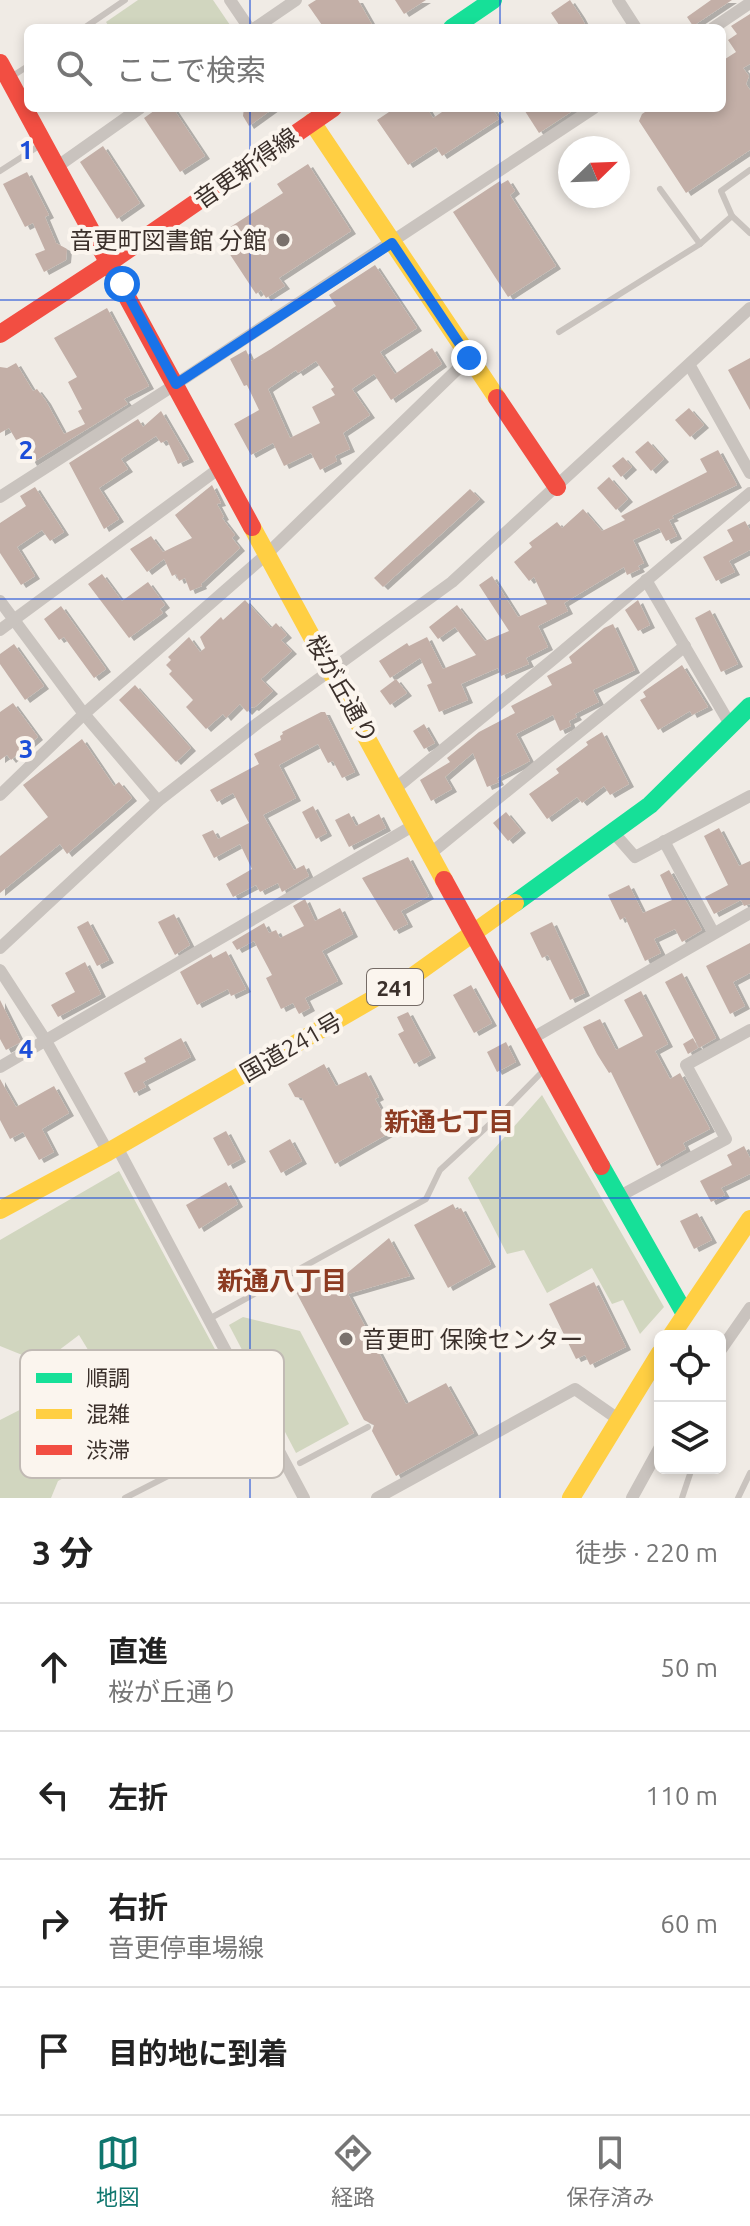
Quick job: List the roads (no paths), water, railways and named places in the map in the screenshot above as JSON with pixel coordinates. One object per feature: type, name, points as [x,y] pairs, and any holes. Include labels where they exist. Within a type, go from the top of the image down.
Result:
[{"type":"main road","points":[[458,24],[493,0]]},
{"type":"main road","name":"桜が丘通り","points":[[4,71],[24,109]]},
{"type":"main road","name":"桜が丘通り","points":[[25,112],[58,166],[546,1068],[685,1314]]},
{"type":"main road","points":[[308,115],[557,487]]},
{"type":"main road","name":"音更新得線","points":[[0,334],[110,262],[308,115]]},
{"type":"main road","name":"国道241号","points":[[0,1210],[113,1150],[413,976],[650,805],[750,706]]},
{"type":"main road","points":[[675,1330],[750,1219]]},
{"type":"main road","points":[[571,1498],[654,1362]]},
{"type":"street","points":[[230,0],[249,24]]},
{"type":"street","points":[[258,24],[296,0]]},
{"type":"street","points":[[618,0],[633,24]]},
{"type":"street","points":[[719,24],[750,3]]},
{"type":"street","points":[[58,166],[134,112]]},
{"type":"street","points":[[0,497],[588,112]]},
{"type":"street","points":[[0,948],[158,801],[258,723],[452,582],[750,308]]},
{"type":"street","points":[[0,795],[84,714],[268,553],[469,358]]},
{"type":"street","points":[[690,366],[750,473]]},
{"type":"street","points":[[0,630],[221,467]]},
{"type":"street","points":[[396,788],[750,493]]},
{"type":"street","points":[[646,580],[731,726]]},
{"type":"street","points":[[0,601],[84,714],[158,801]]},
{"type":"street","points":[[431,853],[685,646]]},
{"type":"street","points":[[613,832],[635,857],[750,796]]},
{"type":"street","points":[[0,1067],[416,824]]},
{"type":"street","points":[[664,841],[713,932]]},
{"type":"street","points":[[531,1039],[750,913]]},
{"type":"street","points":[[0,970],[113,1150],[226,1350]]},
{"type":"street","points":[[618,1197],[726,1139],[686,1065],[750,1030]]},
{"type":"street","points":[[726,1342],[750,1308]]},
{"type":"street","points":[[377,1498],[575,1389],[618,1419]]},
{"type":"street","points":[[632,1498],[654,1458]]},
{"type":"street","points":[[284,1460],[304,1498]]},
{"type":"lane","points":[[90,24],[125,0]]},
{"type":"lane","points":[[4,71],[24,67]]},
{"type":"lane","points":[[0,171],[42,144]]},
{"type":"lane","points":[[750,170],[721,191],[732,216],[750,233]]},
{"type":"lane","points":[[660,189],[700,244]]},
{"type":"lane","points":[[559,332],[700,244],[732,216]]},
{"type":"lane","points":[[209,1319],[426,1199],[440,1170],[546,1068]]},
{"type":"lane","points":[[300,1463],[368,1427]]},
{"type":"lane","points":[[738,1498],[750,1473]]},
{"type":"lane","points":[[682,1498],[690,1474]]},
{"type":"lane","points":[[125,1498],[164,1478]]},
{"type":"place","name":"音更町図書館 分館","points":[[283,240]]},
{"type":"place","name":"音更町 保険センター","points":[[346,1339]]},
{"type":"district","name":"新通七丁目","points":[[449,1121]]},
{"type":"district","name":"新通八丁目","points":[[282,1280]]}]
